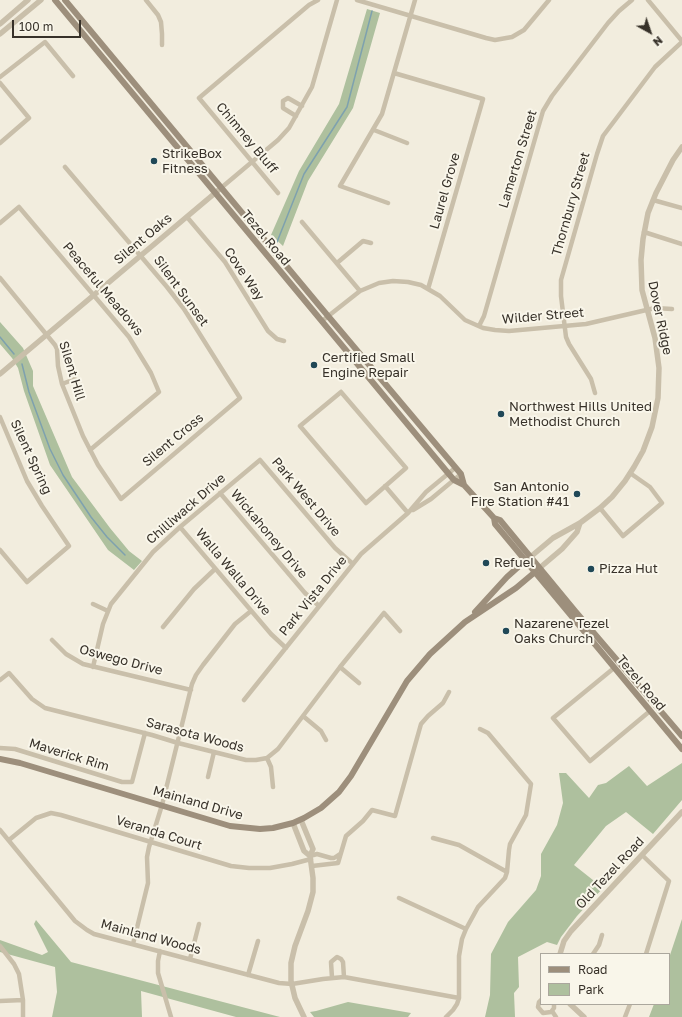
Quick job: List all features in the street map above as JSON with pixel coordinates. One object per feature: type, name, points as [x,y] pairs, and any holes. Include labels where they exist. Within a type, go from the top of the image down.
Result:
[{"type":"main road","name":"Tezel Road","points":[[55,0],[448,473],[454,480],[464,485],[494,518],[495,524],[528,558],[614,668],[682,749]]},
{"type":"main road","name":"Tezel Road","points":[[66,0],[221,188],[461,474],[464,485]]},
{"type":"main road","name":"Mainland Drive","points":[[0,759],[20,763],[230,826],[249,829],[274,828],[301,820],[322,808],[339,792],[351,776],[407,681],[430,654],[465,622],[507,577],[528,558]]},
{"type":"main road","name":"Tezel Road","points":[[538,570],[682,736]]},
{"type":"main road","name":"Mainland Drive","points":[[465,622],[516,588],[538,570]]},
{"type":"street","points":[[0,24],[28,0]]},
{"type":"street","points":[[0,34],[41,0]]},
{"type":"street","points":[[146,0],[158,15],[161,22],[162,45]]},
{"type":"street","name":"Chimney Bluff","points":[[278,193],[253,161],[199,98],[310,5],[318,0]]},
{"type":"street","name":"Silent Oaks","points":[[0,374],[284,134],[312,87],[337,0]]},
{"type":"street","points":[[357,0],[486,38],[504,39],[516,35],[524,30],[549,0]]},
{"type":"street","points":[[388,203],[340,186],[382,114],[415,0]]},
{"type":"street","name":"Lamerton Street","points":[[479,326],[484,316],[543,111],[552,96],[608,23],[632,0]]},
{"type":"street","points":[[648,0],[682,42]]},
{"type":"street","points":[[0,77],[45,42],[73,76]]},
{"type":"street","name":"Thornbury Street","points":[[595,393],[588,373],[570,344],[564,326],[560,296],[561,280],[600,142],[607,130],[655,67],[682,42]]},
{"type":"street","name":"Laurel Grove","points":[[394,73],[483,99],[428,289]]},
{"type":"street","points":[[0,83],[29,118],[0,143]]},
{"type":"street","points":[[296,116],[283,108],[283,101],[288,98],[302,106]]},
{"type":"street","points":[[374,130],[407,143]]},
{"type":"street","name":"Dover Ridge","points":[[528,558],[553,538],[580,523],[612,497],[630,473],[643,451],[652,427],[658,398],[659,379],[658,355],[655,338],[641,281],[641,260],[644,232],[653,200],[662,178],[682,148]]},
{"type":"street","name":"Silent Sunset","points":[[65,167],[184,309],[240,398]]},
{"type":"street","points":[[653,200],[682,208]]},
{"type":"street","name":"Peaceful Meadows","points":[[0,222],[19,207],[135,346],[151,373],[159,392],[90,450]]},
{"type":"street","name":"Cove Way","points":[[187,217],[225,262],[268,331],[277,339],[284,341]]},
{"type":"street","points":[[302,222],[360,291]]},
{"type":"street","points":[[644,232],[682,244]]},
{"type":"street","points":[[337,263],[363,241],[371,243]]},
{"type":"street","name":"Silent Hill","points":[[0,278],[47,334],[57,349],[58,366],[62,384],[90,450],[121,499]]},
{"type":"street","name":"Wilder Street","points":[[322,321],[360,291],[379,283],[393,281],[415,283],[440,296],[465,320],[489,329],[502,331],[586,324],[661,307],[672,309]]},
{"type":"street","points":[[62,384],[75,379]]},
{"type":"street","points":[[340,392],[406,468],[385,486],[366,503],[300,426],[340,392]]},
{"type":"street","name":"Silent Cross","points":[[121,499],[240,398]]},
{"type":"street","name":"Silent Spring","points":[[0,417],[27,481],[69,546],[27,582],[0,550]]},
{"type":"street","name":"Chilliwack Drive","points":[[93,666],[103,624],[108,611],[115,599],[153,552],[180,527],[260,460]]},
{"type":"street","name":"Park West Drive","points":[[260,460],[335,548],[353,564]]},
{"type":"street","name":"Park Vista Drive","points":[[244,700],[366,549],[408,513],[426,492],[455,468]]},
{"type":"street","points":[[600,508],[623,536],[662,503],[650,487],[630,473]]},
{"type":"street","name":"Park Vista Drive","points":[[408,513],[432,499],[461,474]]},
{"type":"street","points":[[385,486],[408,513]]},
{"type":"street","name":"Wickahoney Drive","points":[[220,493],[305,593],[319,606]]},
{"type":"street","name":"Dover Ridge","points":[[538,570],[562,549],[577,532],[580,523]]},
{"type":"street","name":"Walla Walla Drive","points":[[180,527],[271,634],[286,648]]},
{"type":"street","points":[[163,627],[194,589],[216,569]]},
{"type":"street","points":[[93,604],[108,611]]},
{"type":"street","points":[[133,944],[148,883],[147,857],[150,842],[162,805],[196,675],[234,624],[251,611]]},
{"type":"street","points":[[273,787],[271,767],[267,758],[278,748],[340,667],[384,613],[400,631]]},
{"type":"street","name":"Oswego Drive","points":[[52,640],[71,658],[93,666],[191,690]]},
{"type":"street","points":[[340,667],[360,683]]},
{"type":"street","points":[[614,668],[553,718],[590,761],[650,711]]},
{"type":"street","name":"Sarasota Woods","points":[[0,680],[9,672],[32,699],[45,708],[246,760],[267,758]]},
{"type":"street","points":[[312,866],[338,863],[346,836],[363,821],[372,810],[395,816],[421,724],[443,703],[449,692]]},
{"type":"street","points":[[303,716],[321,731],[326,740]]},
{"type":"street","points":[[446,1017],[454,1010],[457,1004],[459,956],[462,939],[478,908],[501,883],[507,872],[508,850],[526,815],[531,784],[488,733],[480,729]]},
{"type":"street","name":"Maverick Rim","points":[[0,748],[14,749],[122,782],[132,782],[145,733]]},
{"type":"street","points":[[208,777],[214,752]]},
{"type":"street","name":"Old Tezel Road","points":[[560,953],[564,941],[571,931],[682,812]]},
{"type":"street","name":"Veranda Court","points":[[8,840],[36,818],[51,814],[61,815],[219,863],[243,868],[277,867],[310,858],[317,854],[331,858],[340,854]]},
{"type":"street","points":[[301,820],[313,849],[310,858]]},
{"type":"street","points":[[293,823],[304,851],[310,858],[312,866],[313,892],[308,911],[292,954],[290,972],[295,998],[304,1017]]},
{"type":"street","name":"Mainland Woods","points":[[0,830],[75,921],[80,926],[94,934],[279,983],[292,984],[344,977],[458,998]]},
{"type":"street","points":[[433,838],[459,845],[507,872]]},
{"type":"street","points":[[642,855],[669,881],[646,953]]},
{"type":"street","points":[[399,898],[466,929]]},
{"type":"street","points":[[190,959],[199,924]]},
{"type":"street","points":[[594,953],[599,945],[602,935]]},
{"type":"street","points":[[248,975],[258,941]]},
{"type":"street","points":[[0,946],[14,964],[19,974],[23,1000],[23,1017]]},
{"type":"street","points":[[160,952],[158,973],[171,1017]]},
{"type":"street","points":[[332,978],[331,962],[337,957],[343,962],[344,977]]},
{"type":"street","points":[[0,1001],[23,1000]]},
{"type":"street","points":[[540,1002],[538,1005],[541,1012],[546,1014],[552,1012]]},
{"type":"street","points":[[552,1012],[554,1005]]},
{"type":"street","points":[[571,1005],[584,1017]]},
{"type":"street","points":[[625,1017],[630,1005]]},
{"type":"street","points":[[552,1012],[556,1017]]},
{"type":"green space","points":[[367,9],[380,13],[353,108],[308,181],[283,246],[271,235],[299,171],[339,104]]},
{"type":"green space","points":[[0,322],[23,348],[33,371],[33,386],[72,477],[129,551],[142,561],[134,570],[108,550],[50,465],[24,391],[18,368],[0,344]]},
{"type":"green space","points":[[682,763],[682,800],[653,834],[626,812],[606,826],[574,865],[603,888],[577,916],[561,937],[557,945],[547,942],[518,957],[519,987],[514,993],[515,1017],[485,1017],[490,995],[491,954],[508,922],[536,890],[541,876],[541,854],[557,825],[563,803],[559,773],[566,773],[589,798],[598,785],[606,783],[629,766],[647,786]]},
{"type":"green space","points":[[682,919],[682,1017],[649,1017],[654,1005],[670,1005],[670,955]]},
{"type":"green space","points":[[36,920],[71,962],[280,1017],[236,1017],[141,991],[142,1017],[52,1017],[57,992],[55,967],[0,952],[0,940],[42,955],[48,952],[34,924]]},
{"type":"green space","points":[[348,1002],[411,1013],[408,1017],[314,1017],[310,1012]]},
{"type":"waterway","points":[[277,242],[304,174],[347,107],[372,11]]},
{"type":"waterway","points":[[0,337],[14,354]]},
{"type":"waterway","points":[[22,364],[29,392],[50,449],[63,475],[91,517],[107,537],[125,555]]},
{"type":"place","name":"StrikeBox Fitness","points":[[154,161]]},
{"type":"place","name":"Certified Small Engine Repair","points":[[314,365]]},
{"type":"place","name":"Northwest Hills United Methodist Church","points":[[501,414]]},
{"type":"place","name":"San Antonio Fire Station #41","points":[[577,494]]},
{"type":"place","name":"Refuel","points":[[486,563]]},
{"type":"place","name":"Pizza Hut","points":[[591,569]]},
{"type":"place","name":"Nazarene Tezel Oaks Church","points":[[506,631]]}]
